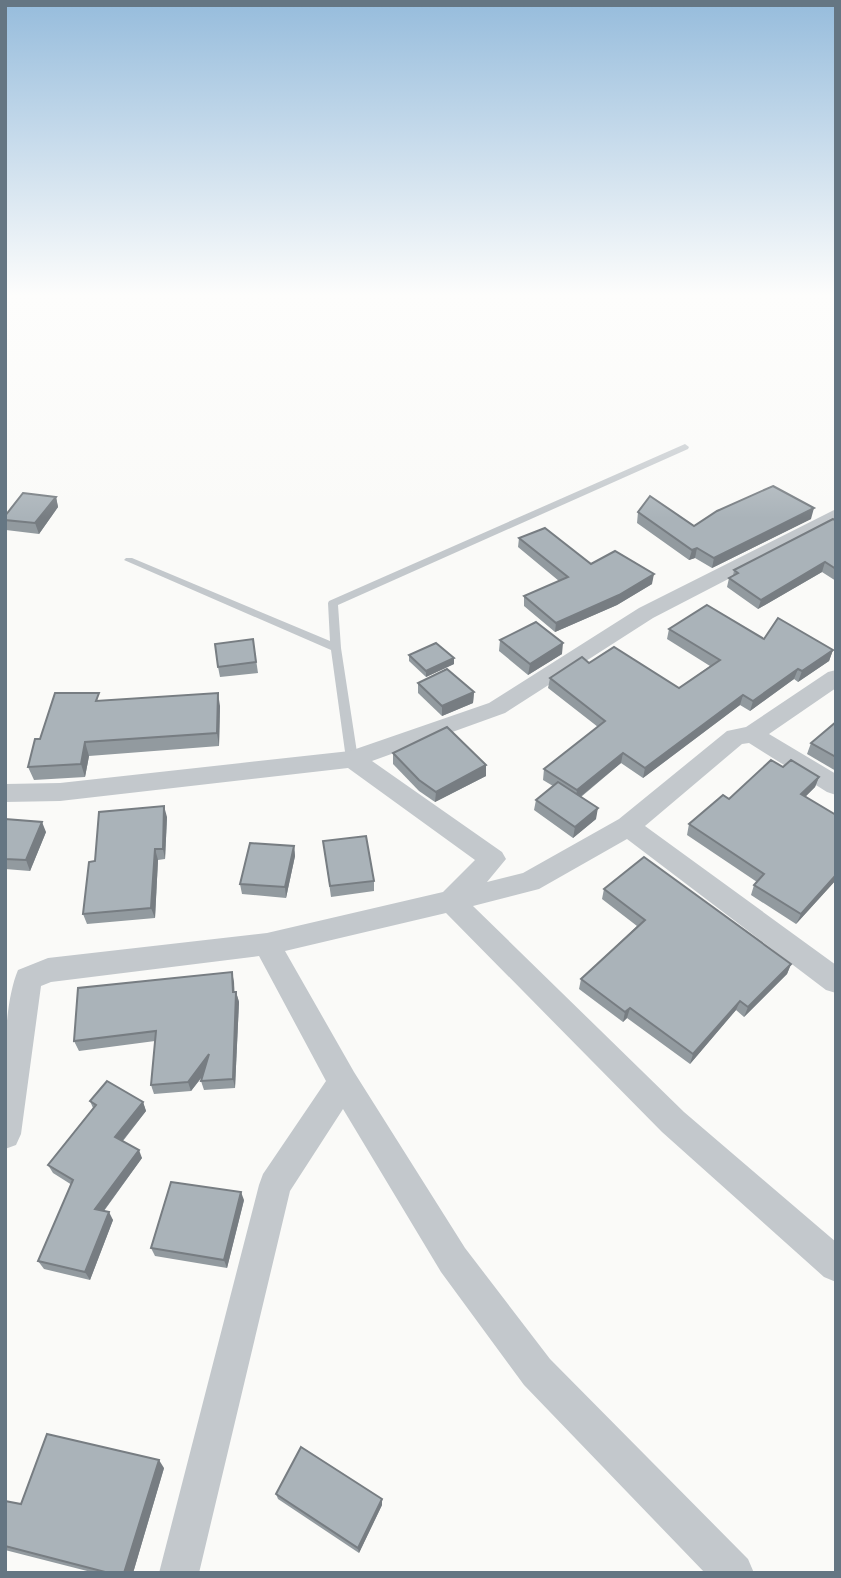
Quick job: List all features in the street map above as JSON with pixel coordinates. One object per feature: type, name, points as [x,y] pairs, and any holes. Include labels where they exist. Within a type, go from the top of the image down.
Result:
[{"type":"street","points":[[5,793],[60,792],[352,759],[497,708],[646,613],[836,515]]},
{"type":"street","points":[[5,1134],[17,976],[47,970],[267,944],[530,882],[628,826],[735,737],[752,734],[836,677]]},
{"type":"street","points":[[752,734],[836,786]]},
{"type":"street","points":[[352,759],[494,859],[452,901]]},
{"type":"street","points":[[628,826],[836,981]]},
{"type":"street","points":[[452,901],[673,1122],[836,1265]]},
{"type":"street","points":[[267,944],[343,1082],[453,1260],[537,1372],[734,1573]]},
{"type":"street","points":[[179,1573],[241,1333],[275,1185],[343,1082]]},
{"type":"lane","points":[[352,759],[336,648],[333,603],[685,447]]},
{"type":"lane","points":[[129,560],[336,648]]},
{"type":"building","points":[[773,486],[814,508],[714,558],[697,548],[692,550],[638,512],[650,496],[694,526],[717,511]]},
{"type":"building","points":[[23,493],[56,497],[35,523],[5,520],[5,516]]},
{"type":"building","points":[[833,519],[836,521],[836,569],[825,562],[761,600],[729,578],[738,573],[734,570]]},
{"type":"building","points":[[545,528],[591,564],[615,551],[654,574],[619,595],[556,623],[524,596],[568,577],[519,538]]},
{"type":"building","points":[[707,605],[764,639],[778,618],[833,650],[802,671],[798,669],[753,701],[743,695],[645,768],[623,753],[577,790],[544,769],[605,721],[550,678],[582,657],[589,663],[614,647],[679,688],[720,660],[669,629]]},
{"type":"building","points":[[536,622],[563,643],[530,664],[500,640]]},
{"type":"building","points":[[253,639],[256,662],[218,667],[215,644]]},
{"type":"building","points":[[436,643],[454,658],[426,671],[409,655]]},
{"type":"building","points":[[447,669],[474,692],[442,706],[418,683]]},
{"type":"building","points":[[55,693],[99,693],[96,701],[218,693],[217,733],[85,742],[81,764],[28,767],[35,739],[40,739]]},
{"type":"building","points":[[836,722],[836,757],[811,743]]},
{"type":"building","points":[[447,727],[486,765],[436,792],[419,780],[393,753]]},
{"type":"building","points":[[771,760],[783,767],[791,760],[819,777],[801,794],[836,815],[836,875],[801,914],[754,885],[764,874],[689,824],[723,795],[729,799]]},
{"type":"building","points":[[558,782],[598,808],[575,827],[536,800]]},
{"type":"building","points":[[164,806],[163,849],[155,849],[151,908],[83,914],[89,862],[95,861],[99,812]]},
{"type":"building","points":[[5,819],[42,822],[26,860],[5,859]]},
{"type":"building","points":[[366,836],[374,881],[330,886],[323,841]]},
{"type":"building","points":[[250,843],[294,846],[285,887],[240,884]]},
{"type":"building","points":[[644,857],[791,964],[748,1007],[740,1001],[693,1054],[630,1008],[625,1012],[581,979],[645,920],[604,889]]},
{"type":"building","points":[[232,972],[233,992],[236,992],[233,1079],[201,1081],[209,1054],[188,1082],[151,1085],[156,1031],[74,1041],[78,988]]},
{"type":"building","points":[[107,1081],[143,1102],[115,1137],[139,1150],[95,1209],[109,1212],[85,1272],[38,1261],[73,1180],[48,1165],[96,1105],[90,1101]]},
{"type":"building","points":[[171,1182],[241,1192],[224,1260],[151,1248]]},
{"type":"building","points":[[47,1434],[159,1460],[124,1573],[109,1573],[5,1546],[5,1501],[21,1504]]},
{"type":"building","points":[[301,1447],[382,1499],[358,1548],[276,1494]]}]
